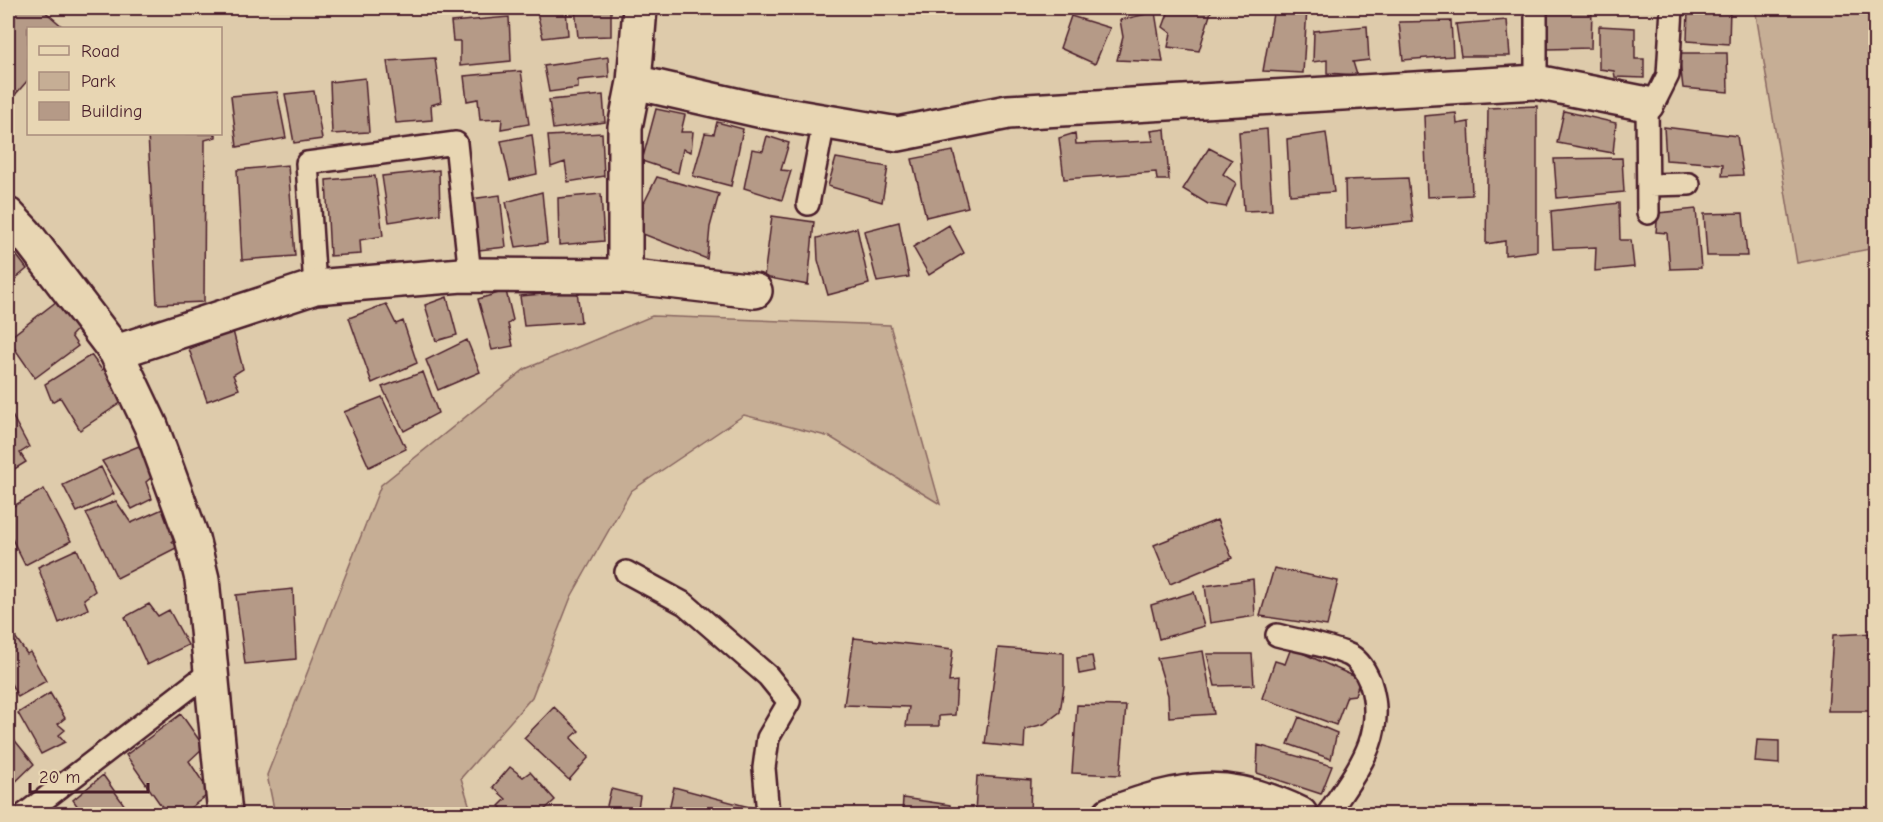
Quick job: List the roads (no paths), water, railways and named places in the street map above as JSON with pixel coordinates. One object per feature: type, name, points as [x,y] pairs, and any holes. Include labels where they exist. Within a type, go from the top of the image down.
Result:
[{"type":"street","points":[[625,276],[625,127],[634,82],[640,8]]},
{"type":"street","points":[[634,82],[824,122],[898,134],[1008,112],[1536,82],[1647,104]]},
{"type":"street","points":[[8,215],[25,232],[116,352],[151,426],[192,538],[202,579],[225,814]]},
{"type":"street","points":[[116,352],[315,287],[470,275],[625,276],[755,291]]},
{"type":"street","points":[[1110,814],[1161,796],[1211,789],[1268,799],[1300,814]]},
{"type":"lane","points":[[1536,8],[1536,82]]},
{"type":"lane","points":[[1648,213],[1647,104],[1653,105],[1668,75],[1672,8]]},
{"type":"lane","points":[[808,204],[824,122]]},
{"type":"lane","points":[[315,287],[307,163],[456,143],[470,275]]},
{"type":"lane","points":[[1648,185],[1689,184]]},
{"type":"lane","points":[[626,572],[685,604],[768,676],[789,702],[768,738],[765,768],[768,814]]},
{"type":"lane","points":[[1277,635],[1350,655],[1366,672],[1376,701],[1375,734],[1365,758],[1328,814]]},
{"type":"lane","points":[[25,814],[211,671]]}]
